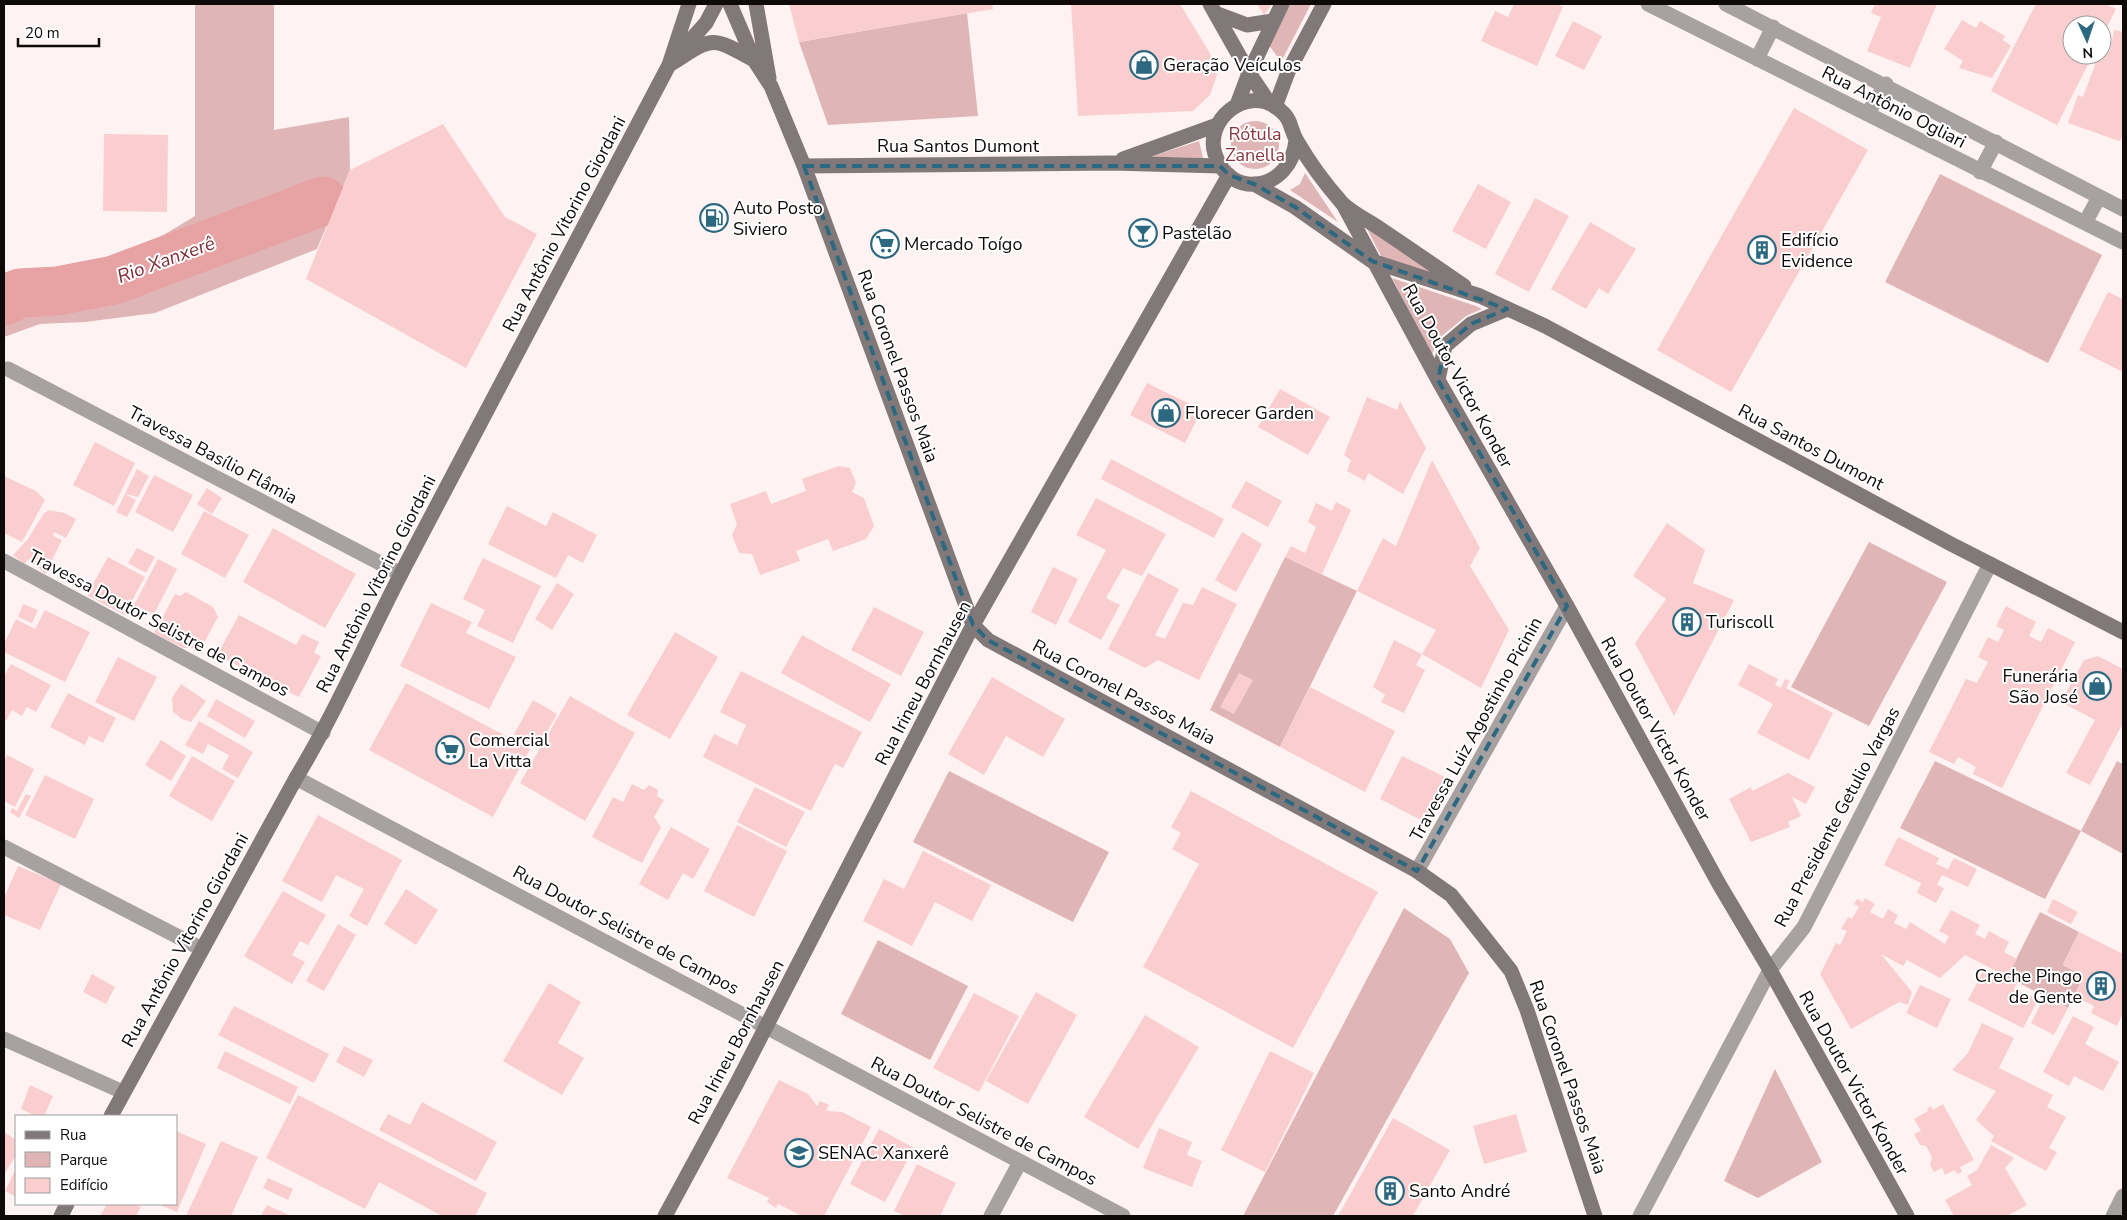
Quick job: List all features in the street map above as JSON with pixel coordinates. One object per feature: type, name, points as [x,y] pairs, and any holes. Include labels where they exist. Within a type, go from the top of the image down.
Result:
[{"type":"main road","name":"Rua Antônio Vitorino Giordani","points":[[112,1115],[323,732],[341,690],[401,574],[669,65],[689,4]]},
{"type":"main road","name":"Rua Antônio Vitorino Giordani","points":[[669,65],[706,22],[716,4]]},
{"type":"main road","name":"Rua Coronel Passos Maia","points":[[730,4],[754,60],[771,86],[804,166],[973,625],[988,640],[1417,871],[1452,895],[1511,971],[1527,1010],[1596,1216]]},
{"type":"main road","name":"Rua Coronel Passos Maia","points":[[756,4],[771,86]]},
{"type":"main road","points":[[1237,105],[1249,73],[1282,4]]},
{"type":"main road","points":[[1273,105],[1323,4]]},
{"type":"main road","points":[[1213,8],[1247,25],[1273,21]]},
{"type":"main road","points":[[1213,8],[1249,73],[1273,105],[1285,115],[1293,126],[1296,140],[1295,153],[1289,166],[1280,176],[1268,182],[1254,184],[1241,182],[1224,170],[1214,152],[1213,138],[1217,124],[1225,113],[1237,105],[1248,102],[1273,105]]},
{"type":"main road","points":[[669,65],[707,41],[724,42],[754,60]]},
{"type":"main road","points":[[1112,163],[1217,124]]},
{"type":"main road","name":"Rua Santos Dumont","points":[[1296,140],[1343,204],[1480,296]]},
{"type":"main road","name":"Rua Santos Dumont","points":[[804,166],[1112,163],[1224,170]]},
{"type":"main road","name":"Rua Irineu Bornhausen","points":[[666,1216],[767,1026],[973,625],[1224,170]]},
{"type":"main road","points":[[1254,184],[1296,207],[1372,260]]},
{"type":"main road","name":"Rua Doutor Victor Konder","points":[[1343,204],[1438,380],[1567,606],[1719,884],[1770,970],[1907,1216]]},
{"type":"main road","name":"Rua Santos Dumont","points":[[1372,260],[1480,296],[1545,326],[1990,564],[2123,632]]},
{"type":"main road","points":[[1438,380],[1445,346],[1471,324],[1507,309]]},
{"type":"street","name":"Rua Antônio Ogliari","points":[[1648,4],[2123,242]]},
{"type":"street","name":"Rua Antônio Ogliari","points":[[1726,4],[1886,84],[2123,209]]},
{"type":"street","points":[[1756,59],[1773,27]]},
{"type":"street","points":[[1867,114],[1886,84]]},
{"type":"street","points":[[1980,172],[1996,142]]},
{"type":"street","points":[[2085,223],[2099,197]]},
{"type":"street","name":"Travessa Basílio Flâmia","points":[[8,369],[401,574]]},
{"type":"street","name":"Travessa Doutor Selistre de Campos","points":[[4,561],[323,732]]},
{"type":"street","name":"Rua Presidente Getulio Vargas","points":[[1640,1216],[1770,970],[1804,926],[1990,564]]},
{"type":"street","name":"Travessa Luiz Agostinho Picinin","points":[[1417,871],[1567,606]]},
{"type":"street","name":"Rua Doutor Selistre de Campos","points":[[296,778],[1123,1216]]},
{"type":"street","points":[[4,847],[202,949]]},
{"type":"street","points":[[4,1039],[123,1092]]},
{"type":"street","points":[[991,1216],[1020,1162]]},
{"type":"street","points":[[2113,1216],[2123,1196]]},
{"type":"highlighted area","points":[[804,166],[1220,166],[1229,175],[1254,184],[1295,207],[1372,261],[1507,309],[1471,324],[1445,346],[1438,380],[1567,606],[1417,871],[988,640],[973,625]]},
{"type":"green space","points":[[195,4],[274,4],[274,130],[349,117],[350,170],[317,249],[155,313],[85,322],[40,324],[4,337],[4,272],[109,268],[195,216]]},
{"type":"green space","points":[[1289,4],[1311,4],[1281,62],[1269,45]]},
{"type":"green space","points":[[967,13],[978,116],[828,125],[799,42]]},
{"type":"green space","name":"Rótula Zanella","points":[[1250,121],[1260,121],[1269,125],[1275,131],[1278,136],[1278,154],[1269,165],[1260,169],[1250,169],[1241,165],[1235,159],[1231,150],[1231,140],[1235,131],[1241,125]]},
{"type":"green space","points":[[1199,141],[1203,158],[1150,157]]},
{"type":"green space","points":[[1305,173],[1338,222],[1290,190],[1300,184]]},
{"type":"green space","points":[[1940,174],[2102,255],[2048,363],[1885,282]]},
{"type":"green space","points":[[1365,225],[1446,279],[1382,258]]},
{"type":"green space","points":[[1392,278],[1482,309],[1466,316],[1437,340],[1432,355]]},
{"type":"green space","points":[[1869,542],[1947,582],[1869,726],[1791,687]]},
{"type":"green space","points":[[1285,557],[1357,591],[1280,747],[1210,710]]},
{"type":"green space","points":[[1935,761],[2081,831],[2045,899],[1900,828]]},
{"type":"green space","points":[[2117,761],[2123,764],[2123,854],[2081,831]]},
{"type":"green space","points":[[949,771],[1109,852],[1073,922],[913,842]]},
{"type":"green space","points":[[1404,908],[1450,939],[1469,973],[1333,1216],[1243,1216]]},
{"type":"green space","points":[[2040,912],[2079,932],[2063,965],[2084,976],[2068,1008],[2007,977]]},
{"type":"green space","points":[[878,940],[968,986],[930,1060],[841,1014]]},
{"type":"green space","points":[[1775,1069],[1822,1162],[1758,1198],[1724,1181]]},
{"type":"building","points":[[789,4],[992,4],[993,9],[799,42]]},
{"type":"building","name":"Geração Veículos","points":[[1071,4],[1180,4],[1211,55],[1217,75],[1210,95],[1193,111],[1078,116]]},
{"type":"building","points":[[1257,4],[1272,4],[1264,15]]},
{"type":"building","points":[[1514,4],[1557,4],[1563,7],[1537,66],[1481,41],[1495,11],[1508,17]]},
{"type":"building","points":[[1875,4],[1937,4],[1910,68],[1867,51],[1881,17],[1871,13]]},
{"type":"building","points":[[2036,4],[2106,4],[2116,9],[2112,17],[2112,15],[2062,15],[2062,65],[2088,65],[2057,125],[1991,91]]},
{"type":"building","points":[[1962,20],[1976,28],[1980,21],[2005,36],[2003,40],[2011,46],[1992,78],[1959,68],[1963,61],[1944,49]]},
{"type":"building","points":[[1573,21],[1602,36],[1584,70],[1555,56]]},
{"type":"building","points":[[2114,30],[2123,32],[2123,137],[2119,141],[2068,123],[2078,95],[2083,97],[2095,65],[2112,65]]},
{"type":"building","name":"Edifício Evidence","points":[[1794,108],[1868,150],[1731,392],[1657,350]]},
{"type":"building","points":[[443,124],[505,217],[537,234],[466,368],[306,279],[350,170]]},
{"type":"building","points":[[104,134],[168,135],[167,212],[103,211]]},
{"type":"building","points":[[1478,184],[1511,202],[1486,249],[1452,231]]},
{"type":"building","points":[[1535,198],[1569,216],[1529,292],[1495,274]]},
{"type":"building","points":[[1590,222],[1636,249],[1608,294],[1599,288],[1586,309],[1551,289]]},
{"type":"building","points":[[2108,292],[2123,299],[2123,372],[2079,350]]},
{"type":"building","name":"Florecer Garden","points":[[1147,383],[1202,410],[1185,443],[1130,415]]},
{"type":"building","points":[[1280,389],[1330,417],[1308,455],[1258,427]]},
{"type":"building","points":[[1367,397],[1397,410],[1400,401],[1426,448],[1403,494],[1368,473],[1365,481],[1347,471],[1351,460],[1344,455]]},
{"type":"building","points":[[95,442],[135,463],[114,506],[73,485]]},
{"type":"building","points":[[1111,459],[1224,519],[1214,538],[1101,479]]},
{"type":"building","points":[[1432,460],[1480,548],[1470,566],[1509,630],[1481,688],[1422,654],[1436,630],[1357,591],[1383,538],[1396,546]]},
{"type":"building","points":[[839,466],[850,468],[856,483],[852,492],[864,498],[874,526],[866,539],[833,551],[828,539],[796,551],[800,561],[760,575],[752,554],[739,553],[732,535],[737,524],[730,504],[766,491],[771,504],[806,491],[802,479]]},
{"type":"building","points":[[137,469],[149,476],[138,497],[125,494],[136,500],[127,517],[116,512]]},
{"type":"building","points":[[154,475],[193,495],[173,532],[135,512]]},
{"type":"building","points":[[4,476],[36,491],[45,500],[22,542],[4,533]]},
{"type":"building","points":[[1246,481],[1282,501],[1268,527],[1231,507]]},
{"type":"building","points":[[207,488],[222,498],[212,514],[197,504]]},
{"type":"building","points":[[1096,498],[1166,534],[1142,576],[1123,568],[1106,598],[1120,605],[1101,640],[1068,622],[1106,550],[1076,535]]},
{"type":"building","points":[[1336,502],[1351,510],[1322,574],[1285,557],[1291,546],[1305,553],[1316,527],[1308,522],[1316,503],[1332,511]]},
{"type":"building","points":[[507,506],[546,526],[553,512],[597,535],[583,563],[568,555],[556,578],[488,544]]},
{"type":"building","points":[[49,510],[64,513],[76,519],[66,538],[54,532],[53,536],[62,540],[45,574],[29,559],[24,564],[13,555],[28,539],[44,513]]},
{"type":"building","points":[[204,511],[249,535],[225,578],[181,554]]},
{"type":"building","name":"Turiscoll","points":[[1667,523],[1705,550],[1693,583],[1734,600],[1674,716],[1635,643],[1666,599],[1633,576]]},
{"type":"building","points":[[273,528],[356,574],[325,628],[243,582]]},
{"type":"building","points":[[1242,532],[1262,544],[1236,592],[1215,580]]},
{"type":"building","points":[[137,548],[155,557],[146,573],[128,563]]},
{"type":"building","points":[[108,557],[145,577],[124,615],[87,595]]},
{"type":"building","points":[[483,558],[541,586],[513,643],[477,626],[485,610],[463,599]]},
{"type":"building","points":[[158,559],[177,569],[154,614],[134,605]]},
{"type":"building","points":[[1053,567],[1078,579],[1056,625],[1031,612]]},
{"type":"building","points":[[1148,573],[1179,589],[1155,635],[1165,639],[1183,603],[1193,605],[1202,587],[1237,604],[1199,680],[1158,660],[1145,668],[1108,649]]},
{"type":"building","points":[[557,583],[574,594],[552,630],[535,619]]},
{"type":"building","points":[[186,592],[213,607],[218,617],[201,648],[183,648],[154,633],[175,594],[180,596]]},
{"type":"building","points":[[431,603],[472,622],[466,633],[516,657],[489,709],[400,666]]},
{"type":"building","points":[[23,604],[38,610],[32,623],[18,617]]},
{"type":"building","points":[[2006,606],[2036,622],[2029,636],[2041,642],[2048,628],[2075,642],[2002,788],[1973,774],[1976,767],[1958,757],[1954,764],[1929,752],[1966,679],[1977,683],[1988,662],[1978,657],[1988,637],[1998,642],[2004,630],[1996,626]]},
{"type":"building","points":[[874,607],[924,632],[901,676],[851,650]]},
{"type":"building","points":[[45,610],[90,632],[65,682],[4,652],[4,644],[16,619],[35,629]]},
{"type":"building","points":[[239,615],[296,645],[302,634],[319,642],[314,653],[321,656],[299,697],[217,655]]},
{"type":"building","points":[[675,632],[718,657],[670,739],[627,715]]},
{"type":"building","points":[[802,635],[891,684],[870,722],[781,673]]},
{"type":"building","points":[[1394,640],[1422,654],[1416,665],[1425,670],[1404,713],[1381,702],[1385,695],[1373,687]]},
{"type":"building","name":"Funerária São José","points":[[2098,656],[2123,669],[2123,723],[2090,785],[2066,773],[2095,720],[2061,702],[2084,660]]},
{"type":"building","points":[[118,657],[157,677],[134,721],[95,702]]},
{"type":"building","points":[[11,664],[51,685],[36,712],[27,707],[22,716],[12,710],[6,721],[4,719],[4,676]]},
{"type":"building","points":[[1749,664],[1778,679],[1775,685],[1781,688],[1785,679],[1790,681],[1786,688],[1833,713],[1809,760],[1757,733],[1773,704],[1738,685]]},
{"type":"building","points":[[741,671],[862,732],[843,768],[835,764],[811,811],[703,757],[714,734],[737,745],[746,725],[720,712]]},
{"type":"building","points":[[1239,673],[1253,680],[1234,714],[1220,707]]},
{"type":"building","points":[[992,677],[1065,719],[1043,757],[1006,736],[984,775],[948,754]]},
{"type":"building","name":"Comercial La Vitta","points":[[406,683],[530,749],[493,817],[369,750]]},
{"type":"building","points":[[181,684],[206,701],[191,722],[182,719],[173,712],[172,698]]},
{"type":"building","points":[[1310,687],[1395,731],[1365,792],[1280,747]]},
{"type":"building","points":[[68,693],[116,718],[103,743],[89,736],[85,745],[50,727]]},
{"type":"building","points":[[570,696],[635,733],[585,821],[520,783]]},
{"type":"building","points":[[216,699],[255,721],[245,738],[207,716]]},
{"type":"building","points":[[533,700],[557,714],[538,748],[514,734]]},
{"type":"building","points":[[199,721],[253,752],[238,778],[222,769],[229,755],[208,744],[203,754],[185,745]]},
{"type":"building","points":[[161,740],[186,756],[171,781],[145,765]]},
{"type":"building","points":[[7,755],[34,769],[15,807],[4,801],[4,762]]},
{"type":"building","points":[[192,756],[235,781],[212,821],[169,796]]},
{"type":"building","points":[[1402,756],[1447,778],[1425,822],[1380,799]]},
{"type":"building","points":[[1788,773],[1815,787],[1806,804],[1792,797],[1801,816],[1788,822],[1790,827],[1751,842],[1729,799],[1751,787],[1752,791]]},
{"type":"building","points":[[45,775],[94,799],[75,839],[25,815]]},
{"type":"building","points":[[632,784],[644,790],[649,785],[658,790],[657,796],[664,800],[654,817],[661,827],[642,863],[592,837],[613,797],[623,802]]},
{"type":"building","points":[[755,787],[805,812],[786,847],[737,822]]},
{"type":"building","points":[[1191,791],[1378,892],[1293,1048],[1143,967],[1199,864],[1172,849],[1181,833],[1171,827]]},
{"type":"building","points":[[26,794],[31,796],[19,818],[10,812],[12,808],[17,811]]},
{"type":"building","points":[[318,815],[402,860],[367,926],[349,916],[364,889],[336,875],[322,902],[282,881]]},
{"type":"building","points":[[737,825],[787,851],[754,917],[704,891]]},
{"type":"building","points":[[671,827],[710,849],[693,879],[683,873],[668,900],[639,884]]},
{"type":"building","points":[[1898,837],[1939,858],[1936,864],[1948,869],[1954,858],[1977,869],[1968,887],[1942,875],[1937,885],[1944,888],[1936,903],[1917,893],[1921,883],[1884,865]]},
{"type":"building","points":[[923,851],[991,885],[972,921],[935,902],[912,946],[863,921],[884,879],[904,889]]},
{"type":"building","points":[[18,866],[61,884],[40,930],[4,915],[4,898]]},
{"type":"building","points":[[406,889],[438,910],[416,945],[384,924]]},
{"type":"building","points":[[283,891],[326,915],[308,945],[300,941],[292,955],[305,962],[292,984],[244,956]]},
{"type":"building","points":[[1865,898],[1875,904],[1870,912],[1883,919],[1888,909],[1898,915],[1894,923],[1906,929],[1910,922],[1945,944],[1949,936],[1939,931],[1951,910],[1980,925],[1975,934],[1985,939],[1989,931],[2009,942],[2004,952],[2017,959],[2007,977],[2018,982],[2014,988],[2038,1000],[2023,1028],[1968,1000],[1983,971],[1995,977],[1998,972],[1965,955],[1940,978],[1907,960],[1903,966],[1881,954],[1912,992],[1908,1005],[1899,1002],[1851,1029],[1820,974],[1836,943],[1840,945],[1847,931],[1841,929],[1848,917],[1852,919],[1859,907],[1854,904],[1857,899],[1863,902]]},
{"type":"building","points":[[2053,899],[2078,912],[2071,924],[2047,912]]},
{"type":"building","points":[[338,924],[356,935],[324,991],[306,981]]},
{"type":"building","name":"Creche Pingo de Gente","points":[[2079,932],[2123,954],[2123,1013],[2117,1026],[2091,1013],[2094,1006],[2074,996],[2084,976],[2063,965]]},
{"type":"building","points":[[92,974],[115,987],[106,1004],[83,992]]},
{"type":"building","points":[[549,983],[581,1002],[558,1043],[584,1058],[562,1095],[503,1061]]},
{"type":"building","points":[[1920,985],[1951,999],[1937,1028],[1906,1013]]},
{"type":"building","points":[[1036,992],[1077,1015],[1028,1104],[986,1081]]},
{"type":"building","points":[[974,993],[1019,1016],[979,1092],[933,1068]]},
{"type":"building","points":[[2045,996],[2068,1008],[2054,1035],[2031,1023]]},
{"type":"building","points":[[234,1006],[329,1054],[314,1083],[218,1035]]},
{"type":"building","points":[[1145,1015],[1199,1047],[1138,1149],[1084,1117]]},
{"type":"building","points":[[2073,1016],[2094,1027],[2085,1044],[2119,1062],[2103,1091],[2074,1076],[2069,1086],[2043,1072]]},
{"type":"building","points":[[1982,1023],[2014,1038],[1999,1068],[2053,1095],[2047,1107],[2066,1117],[2049,1148],[2057,1152],[2046,1171],[1991,1141],[1994,1136],[1976,1120],[1996,1091],[1952,1070],[1968,1053]]},
{"type":"building","points":[[344,1046],[373,1060],[364,1077],[336,1062]]},
{"type":"building","points":[[225,1051],[298,1087],[290,1104],[217,1068]]},
{"type":"building","points":[[1270,1051],[1314,1073],[1265,1172],[1221,1150]]},
{"type":"building","name":"SENAC Xanxerê","points":[[779,1080],[808,1094],[817,1106],[820,1101],[829,1105],[826,1111],[842,1112],[871,1127],[824,1216],[802,1216],[778,1204],[776,1208],[767,1202],[769,1198],[727,1178]]},
{"type":"building","points":[[30,1085],[53,1096],[44,1115],[34,1115],[21,1109]]},
{"type":"building","points":[[298,1095],[487,1193],[475,1216],[442,1216],[379,1182],[365,1209],[266,1158]]},
{"type":"building","points":[[422,1102],[497,1142],[476,1181],[379,1130],[388,1114],[410,1125]]},
{"type":"building","points":[[1943,1104],[1974,1160],[1960,1167],[1962,1172],[1957,1174],[1955,1170],[1945,1175],[1942,1168],[1934,1172],[1930,1165],[1932,1157],[1926,1146],[1920,1145],[1914,1134],[1921,1131],[1914,1119],[1928,1111],[1927,1109],[1931,1106],[1933,1110]]},
{"type":"building","points":[[1516,1114],[1527,1152],[1484,1164],[1473,1126]]},
{"type":"building","name":"Santo André","points":[[1393,1118],[1450,1150],[1413,1216],[1338,1216]]},
{"type":"building","points":[[1159,1128],[1192,1142],[1187,1155],[1202,1161],[1192,1187],[1143,1168]]},
{"type":"building","points":[[879,1129],[914,1148],[885,1202],[850,1184]]},
{"type":"building","points":[[4,1132],[15,1139],[15,1157],[4,1175]]},
{"type":"building","points":[[178,1132],[206,1144],[177,1212],[160,1205],[178,1205]]},
{"type":"building","points":[[221,1141],[258,1157],[231,1216],[186,1216]]},
{"type":"building","points":[[1991,1145],[2014,1158],[2005,1168],[2027,1205],[2007,1216],[1954,1216],[1945,1200],[1972,1185],[1967,1176],[1977,1170]]},
{"type":"building","points":[[917,1164],[956,1183],[940,1216],[905,1216],[894,1211]]},
{"type":"building","points":[[15,1171],[15,1196],[5,1191]]},
{"type":"building","points":[[268,1178],[293,1189],[288,1200],[263,1188]]},
{"type":"building","points":[[106,1205],[137,1205],[141,1207],[136,1216],[100,1216]]},
{"type":"building","points":[[267,1205],[291,1216],[261,1216]]},
{"type":"waterway","name":"Rio Xanxerê","points":[[4,301],[20,293],[57,291],[114,280],[323,201]]},
{"type":"place","name":"Geração Veículos","points":[[1144,65]]},
{"type":"place","name":"Auto Posto Siviero","points":[[714,218]]},
{"type":"place","name":"Pastelão","points":[[1143,233]]},
{"type":"place","name":"Mercado Toígo","points":[[885,244]]},
{"type":"place","name":"Edifício Evidence","points":[[1762,250]]},
{"type":"place","name":"Florecer Garden","points":[[1166,413]]},
{"type":"place","name":"Turiscoll","points":[[1687,622]]},
{"type":"place","name":"Funerária São José","points":[[2097,686]]},
{"type":"place","name":"Comercial La Vitta","points":[[450,750]]},
{"type":"place","name":"Creche Pingo de Gente","points":[[2101,986]]},
{"type":"place","name":"SENAC Xanxerê","points":[[799,1153]]},
{"type":"place","name":"Santo André","points":[[1390,1191]]}]
